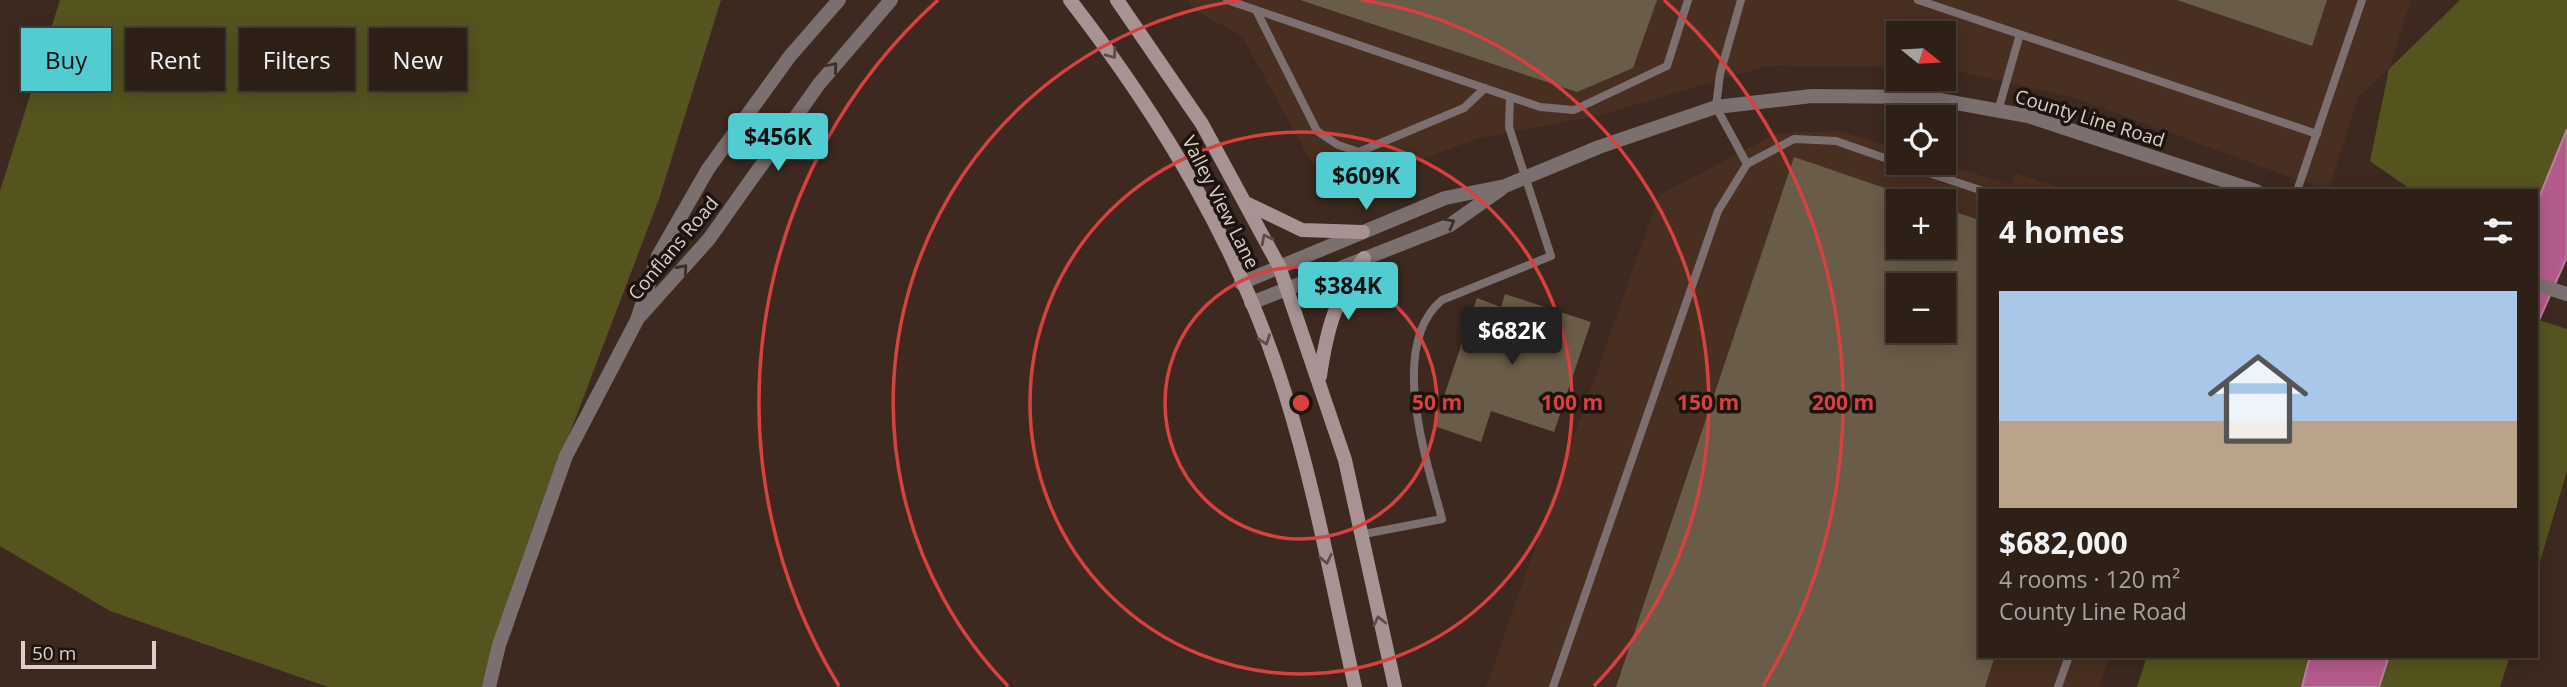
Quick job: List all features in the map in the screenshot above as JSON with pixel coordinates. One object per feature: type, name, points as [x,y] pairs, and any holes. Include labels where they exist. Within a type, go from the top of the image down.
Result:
[{"type":"main road","name":"Valley View Lane","points":[[1070,0],[1149,107],[1203,202],[1251,303],[1285,392],[1355,687]]},
{"type":"main road","name":"Valley View Lane","points":[[1119,2],[1202,124],[1279,266],[1345,460],[1359,535],[1395,687]]},
{"type":"main road","points":[[1247,204],[1302,230],[1363,232]]},
{"type":"main road","points":[[1320,381],[1326,333],[1338,298],[1364,258]]},
{"type":"street","name":"Conflans Road","points":[[489,687],[499,645],[566,456],[637,320],[657,256],[708,169],[790,56],[839,0]]},
{"type":"street","name":"Conflans Road","points":[[637,320],[709,239],[819,84],[891,0]]},
{"type":"street","name":"County Line Road","points":[[1251,303],[1286,287],[1450,225],[1505,186],[1525,177],[1599,147],[1716,107],[1812,96],[1923,97],[2028,116],[2227,186],[2244,189]]},
{"type":"street","name":"County Line Road","points":[[1241,283],[1445,198],[1505,186]]},
{"type":"street","points":[[2538,285],[2567,294]]},
{"type":"lane","points":[[1227,0],[1540,107],[1574,110],[1667,66],[1688,0]]},
{"type":"lane","points":[[1741,0],[1720,74],[1716,107],[1747,164]]},
{"type":"lane","points":[[1918,0],[2317,134]]},
{"type":"lane","points":[[2298,189],[2362,0]]},
{"type":"lane","points":[[1256,10],[1317,131],[1338,145],[1359,152],[1464,108],[1485,88]]},
{"type":"lane","points":[[1998,111],[2020,34]]},
{"type":"lane","points":[[1359,535],[1442,520],[1418,421],[1412,372],[1426,321],[1442,300],[1551,256],[1509,127],[1510,97]]},
{"type":"lane","points":[[1553,687],[1690,300],[1718,211],[1747,164],[1794,139],[1836,141],[1886,158]]},
{"type":"lane","points":[[1935,175],[1978,189]]},
{"type":"lane","points":[[2058,687],[2068,658]]},
{"type":"shaded area","points":[[60,0],[721,0],[659,199],[565,446],[512,631],[486,687],[328,687],[110,611],[0,546],[0,191],[31,91],[111,91],[111,28],[51,28]]},
{"type":"shaded area","points":[[1188,0],[2411,0],[2389,69],[2359,96],[2329,189],[2072,97],[1956,71],[1956,21],[1886,21],[1886,67],[1767,66],[1597,116],[1479,138],[1370,178],[1314,167],[1242,36],[1195,11]]},
{"type":"shaded area","points":[[2460,0],[2567,0],[2567,129],[2538,200],[2538,189],[2410,189],[2370,161],[2389,69]]},
{"type":"shaded area","points":[[2567,129],[2567,257],[2538,322],[2538,200]]},
{"type":"shaded area","points":[[1839,131],[1886,145],[1886,175],[1956,175],[1956,168],[2011,185],[2015,173],[2065,189],[1978,189],[1978,658],[2109,658],[2099,687],[1486,687],[1659,195],[1778,133]]},
{"type":"shaded area","points":[[2538,320],[2567,329],[2567,471],[2538,568]]},
{"type":"shaded area","points":[[2146,658],[2509,658],[2500,687],[2137,687]]},
{"type":"shaded area","points":[[2309,658],[2388,658],[2379,687],[2302,687]]},
{"type":"building","points":[[1300,0],[1657,0],[1633,68],[1577,92]]},
{"type":"building","points":[[2177,0],[2327,0],[2312,46]]},
{"type":"building","points":[[1794,157],[1888,189],[1886,259],[1956,259],[1956,212],[1978,220],[1978,658],[1994,658],[1985,687],[1616,687]]},
{"type":"building","points":[[1505,294],[1591,322],[1554,432],[1491,411],[1481,442],[1434,426],[1477,298],[1501,307]]}]
